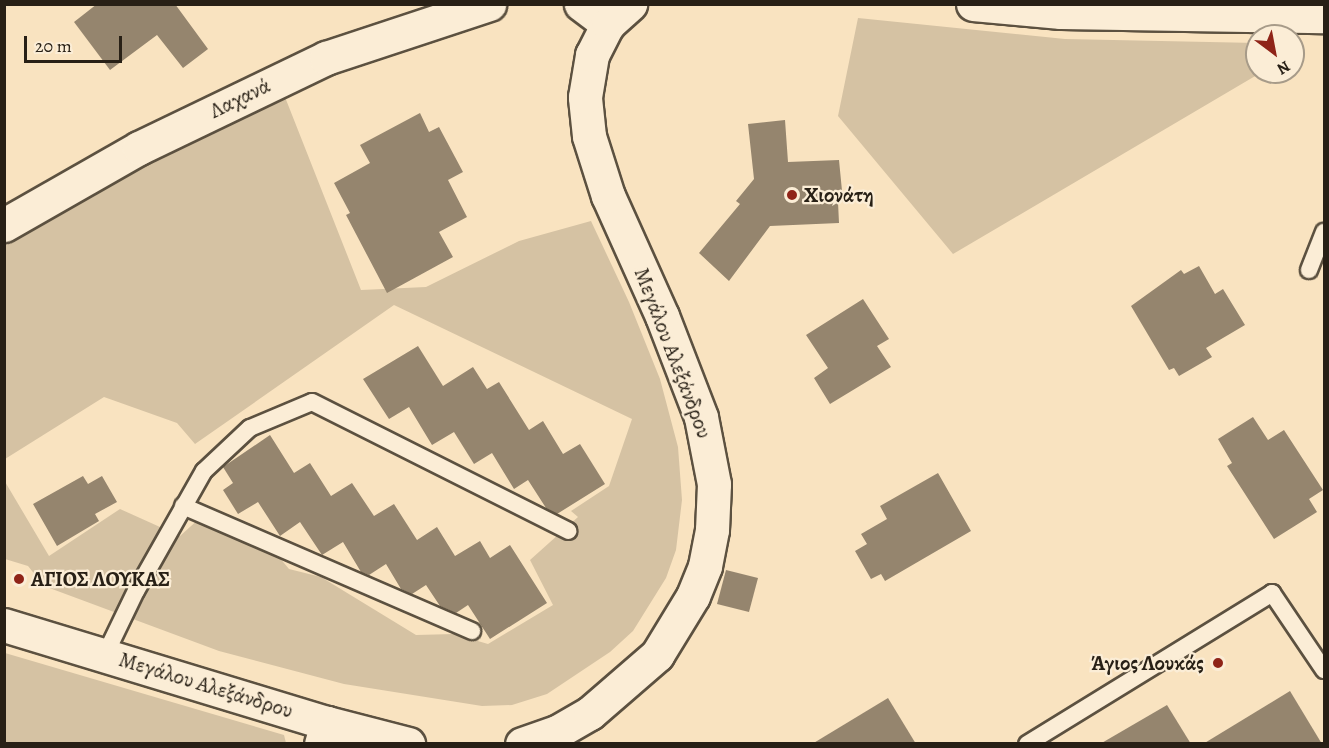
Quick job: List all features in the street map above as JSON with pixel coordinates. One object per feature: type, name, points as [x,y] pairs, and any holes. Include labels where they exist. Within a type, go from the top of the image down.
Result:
[{"type":"main road","name":"Λαχανά","points":[[4,225],[139,148],[326,58],[489,4]]},
{"type":"main road","points":[[581,4],[619,14]]},
{"type":"main road","points":[[973,4],[1324,16]]},
{"type":"main road","name":"Μεγάλου Αλεξάνδρου","points":[[522,744],[557,732],[590,713],[657,655],[693,596],[705,566],[712,530],[714,484],[701,417],[662,316],[608,196],[589,136],[585,107],[588,70],[619,14]]},
{"type":"main road","name":"Μεγάλου Αλεξάνδρου","points":[[4,625],[105,655],[324,733],[408,744]]},
{"type":"lane","points":[[1309,270],[1324,232]]},
{"type":"lane","points":[[105,655],[183,506],[204,471],[250,428],[312,402],[568,531]]},
{"type":"lane","points":[[183,506],[472,631]]},
{"type":"lane","points":[[1027,744],[1272,593],[1324,670]]},
{"type":"shaded area","points":[[858,18],[1065,39],[1245,43],[1245,82],[953,254],[838,116]]},
{"type":"shaded area","points":[[283,92],[361,290],[426,287],[519,241],[591,221],[629,302],[660,379],[678,447],[682,500],[676,550],[666,578],[633,631],[610,652],[547,694],[512,705],[482,706],[344,684],[219,651],[44,586],[28,566],[5,559],[4,480],[49,556],[120,509],[180,536],[201,517],[269,545],[289,569],[321,577],[416,635],[454,634],[488,644],[553,605],[530,560],[578,517],[571,511],[609,486],[632,419],[394,305],[195,444],[177,423],[104,397],[5,459],[5,236]]},
{"type":"shaded area","points":[[5,653],[284,735],[286,743],[5,743]]},
{"type":"building","points":[[97,4],[175,4],[208,49],[183,68],[157,35],[110,70],[74,22]]},
{"type":"building","points":[[420,113],[429,132],[439,127],[463,172],[448,180],[467,217],[439,232],[453,257],[387,293],[346,215],[350,213],[334,183],[370,163],[360,145]]},
{"type":"building","name":"Χιονάτη","points":[[785,120],[788,162],[839,160],[843,201],[838,202],[839,223],[770,226],[729,281],[699,253],[740,204],[736,201],[754,179],[748,124]]},
{"type":"building","points":[[1199,266],[1215,294],[1223,289],[1245,325],[1206,348],[1212,357],[1179,376],[1174,368],[1169,370],[1131,306],[1181,270],[1184,274]]},
{"type":"building","points":[[863,299],[889,339],[877,346],[891,367],[830,404],[814,378],[828,368],[806,335]]},
{"type":"building","points":[[418,346],[443,386],[473,367],[487,389],[499,382],[529,430],[543,421],[563,454],[580,444],[605,484],[557,514],[546,508],[528,480],[514,489],[492,453],[474,464],[454,432],[432,445],[409,407],[389,419],[363,379]]},
{"type":"building","points":[[1253,417],[1268,440],[1284,430],[1323,490],[1309,499],[1317,512],[1274,539],[1227,466],[1232,463],[1218,439]]},
{"type":"building","points":[[270,435],[294,473],[310,463],[331,496],[352,483],[374,516],[394,504],[417,540],[437,527],[455,556],[480,541],[490,558],[510,545],[547,603],[490,639],[468,605],[456,613],[440,606],[426,585],[412,594],[401,589],[386,564],[369,575],[361,572],[343,542],[322,555],[300,522],[280,536],[258,502],[238,514],[223,490],[233,483],[223,467]]},
{"type":"building","points":[[938,473],[971,531],[885,581],[881,574],[871,579],[855,551],[867,544],[861,534],[887,519],[880,506]]},
{"type":"building","points":[[83,476],[88,484],[102,476],[117,502],[95,514],[99,521],[57,546],[33,504]]},
{"type":"building","points":[[726,570],[758,578],[749,612],[717,604]]},
{"type":"building","points":[[1290,691],[1322,744],[1203,744]]},
{"type":"building","points":[[888,698],[916,744],[812,744]]},
{"type":"building","points":[[1167,705],[1191,744],[1100,744]]},
{"type":"place","name":"Χιονάτη","points":[[792,195]]},
{"type":"place","name":"ΑΓΙΟΣ ΛΟΥΚΑΣ","points":[[19,579]]},
{"type":"place","name":"Άγιος Λουκάς","points":[[1218,663]]}]
